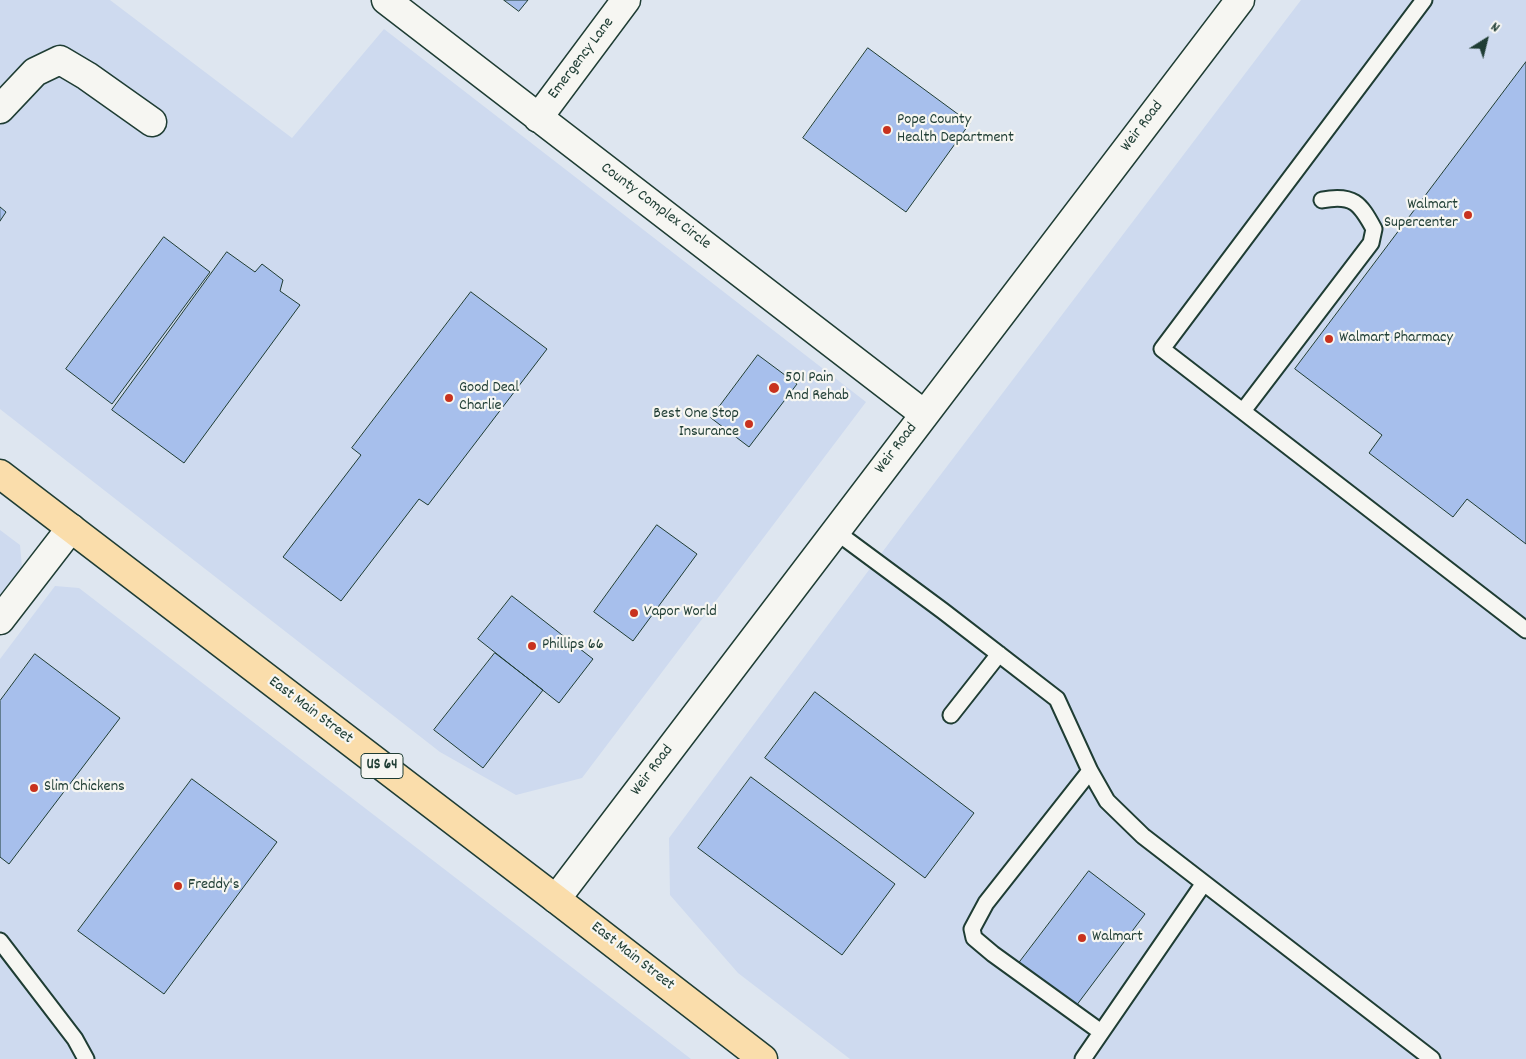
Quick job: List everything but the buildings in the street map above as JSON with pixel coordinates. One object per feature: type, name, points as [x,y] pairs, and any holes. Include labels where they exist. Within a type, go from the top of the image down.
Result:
[{"type":"main road","name":"East Main Street","points":[[0,474],[763,1059]]},
{"type":"street","name":"County Complex Circle","points":[[386,0],[924,414]]},
{"type":"street","name":"Emergency Lane","points":[[538,118],[626,0]]},
{"type":"street","name":"Weir Road","points":[[556,899],[1240,0]]},
{"type":"street","points":[[0,109],[35,72],[60,60],[87,76],[152,122]]},
{"type":"street","points":[[0,620],[71,528]]},
{"type":"lane","points":[[1424,0],[1162,349],[1526,630]]},
{"type":"lane","points":[[1243,411],[1371,244],[1374,229],[1365,212],[1353,201],[1338,197],[1322,200]]},
{"type":"lane","points":[[835,531],[1057,699],[1090,771],[1107,801],[1143,836],[1432,1059]]},
{"type":"lane","points":[[951,714],[999,654]]},
{"type":"lane","points":[[1090,771],[986,904],[972,929],[974,938],[992,954],[1101,1032]]},
{"type":"lane","points":[[1083,1059],[1204,883]]},
{"type":"lane","points":[[0,941],[75,1039],[86,1059]]},
{"type":"shaded area","points":[[0,0],[110,0],[292,138],[384,29],[866,402],[582,778],[516,795],[440,752],[0,409]]},
{"type":"shaded area","points":[[1301,0],[1526,0],[1526,1059],[850,1059],[738,973],[670,895],[669,838],[907,519]]},
{"type":"shaded area","points":[[0,530],[20,545],[22,567],[0,596]]},
{"type":"shaded area","points":[[55,586],[79,588],[691,1059],[0,1059],[0,659]]},
{"type":"place","name":"Pope County Health Department","points":[[887,130]]},
{"type":"place","name":"Walmart Supercenter","points":[[1468,215]]},
{"type":"place","name":"Walmart Pharmacy","points":[[1329,339]]},
{"type":"place","name":"501 Pain And Rehab","points":[[774,388]]},
{"type":"place","name":"Good Deal Charlie","points":[[449,398]]},
{"type":"place","name":"Best One Stop Insurance","points":[[749,424]]},
{"type":"place","name":"Vapor World","points":[[634,613]]},
{"type":"place","name":"Phillips 66","points":[[532,646]]},
{"type":"place","name":"Slim Chickens","points":[[34,788]]},
{"type":"place","name":"Freddy's","points":[[178,886]]},
{"type":"place","name":"Walmart","points":[[1082,938]]}]
